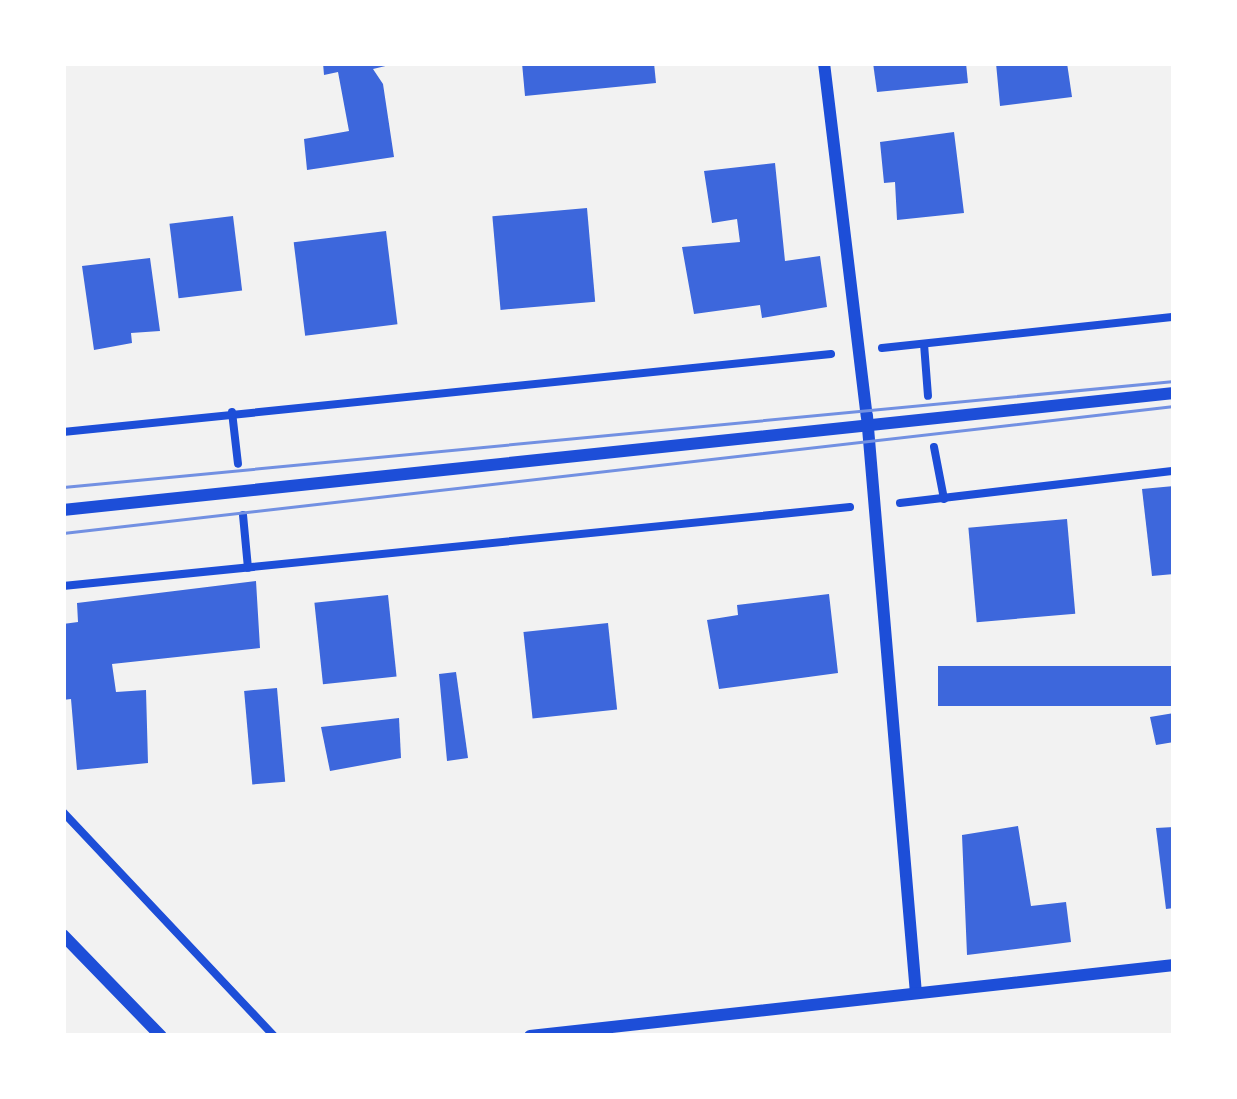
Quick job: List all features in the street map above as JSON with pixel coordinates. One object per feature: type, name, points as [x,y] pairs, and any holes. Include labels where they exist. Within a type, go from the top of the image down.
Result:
[{"type":"street","points":[[824,63],[867,427],[916,993]]},
{"type":"street","points":[[63,510],[1174,393]]},
{"type":"street","points":[[63,935],[161,1036]]},
{"type":"street","points":[[530,1036],[1174,965]]},
{"type":"path","points":[[63,432],[1174,317]]},
{"type":"path","points":[[63,586],[1174,472]]},
{"type":"path","points":[[63,812],[274,1036]]},
{"type":"building","points":[[323,63],[398,63],[373,69],[383,84],[394,157],[307,170],[304,139],[349,131],[338,72],[324,75]]},
{"type":"building","points":[[522,63],[654,63],[656,83],[525,96]]},
{"type":"building","points":[[873,63],[966,63],[968,83],[877,92]]},
{"type":"building","points":[[996,63],[1067,63],[1072,97],[1000,106]]},
{"type":"building","points":[[954,132],[964,213],[897,220],[895,182],[884,183],[880,142]]},
{"type":"building","points":[[775,163],[785,261],[820,256],[827,307],[762,318],[760,305],[694,314],[682,247],[740,242],[737,219],[712,223],[704,171]]},
{"type":"building","points":[[587,208],[595,302],[501,310],[492,216]]},
{"type":"building","points":[[233,216],[242,290],[179,298],[169,224]]},
{"type":"building","points":[[386,231],[397,324],[305,336],[294,242]]},
{"type":"building","points":[[150,258],[160,331],[131,333],[132,343],[94,350],[82,266]]},
{"type":"building","points":[[1174,486],[1174,574],[1152,576],[1142,489]]},
{"type":"building","points":[[1067,519],[1075,614],[977,622],[968,528]]},
{"type":"building","points":[[256,581],[260,648],[112,664],[116,692],[146,690],[148,763],[77,770],[71,699],[63,700],[63,624],[78,622],[77,603]]},
{"type":"building","points":[[829,594],[838,673],[719,689],[707,620],[738,615],[737,605]]},
{"type":"building","points":[[388,595],[397,677],[323,684],[314,603]]},
{"type":"building","points":[[608,623],[617,710],[533,718],[523,632]]},
{"type":"building","points":[[938,666],[1174,666],[1174,706],[938,706]]},
{"type":"building","points":[[456,672],[468,758],[447,761],[439,674]]},
{"type":"building","points":[[277,688],[285,782],[252,785],[244,691]]},
{"type":"building","points":[[1174,713],[1174,742],[1156,745],[1150,717]]},
{"type":"building","points":[[399,718],[401,758],[330,771],[321,727]]},
{"type":"building","points":[[1018,826],[1031,906],[1066,902],[1071,942],[967,955],[962,835]]},
{"type":"building","points":[[1174,827],[1174,908],[1166,909],[1156,828]]},
{"type":"tram line","points":[[63,487],[1174,381]]},
{"type":"tram line","points":[[63,533],[1174,406]]}]
